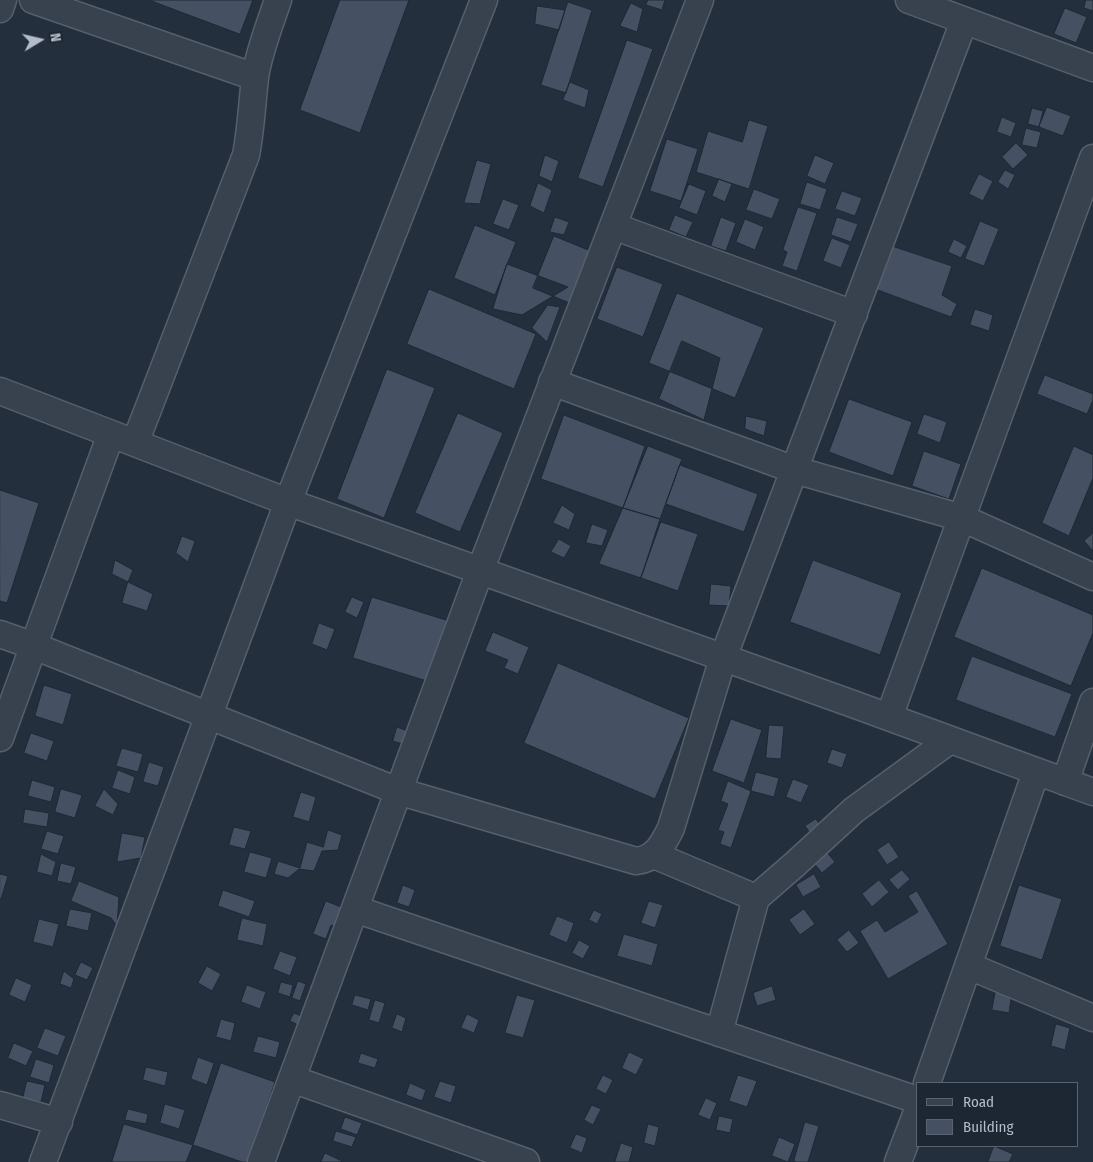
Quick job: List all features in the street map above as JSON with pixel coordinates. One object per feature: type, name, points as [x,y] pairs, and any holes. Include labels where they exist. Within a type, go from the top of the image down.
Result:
[{"type":"street","points":[[0,9],[3,0]]},
{"type":"street","points":[[33,0],[255,77]]},
{"type":"street","points":[[135,443],[246,155],[251,129],[255,77],[278,0]]},
{"type":"street","points":[[47,1161],[58,1122],[288,502],[484,0]]},
{"type":"street","points":[[261,1162],[480,571],[700,0]]},
{"type":"street","points":[[909,0],[1093,68]]},
{"type":"street","points":[[0,634],[398,791],[636,861],[646,860],[654,855],[671,828],[723,658],[964,20]]},
{"type":"street","points":[[889,718],[962,518],[1086,199],[1093,158]]},
{"type":"street","points":[[613,226],[854,314]]},
{"type":"street","points":[[552,382],[795,470],[962,518],[1093,577]]},
{"type":"street","points":[[0,391],[288,502],[1093,792]]},
{"type":"street","points":[[0,738],[111,434]]},
{"type":"street","points":[[1065,782],[1093,702]]},
{"type":"street","points":[[719,1033],[756,898],[854,810],[950,740]]},
{"type":"street","points":[[927,1082],[1036,772]]},
{"type":"street","points":[[654,855],[756,898]]},
{"type":"street","points":[[355,909],[916,1100]]},
{"type":"street","points":[[969,966],[1093,1018]]},
{"type":"street","points":[[292,1079],[526,1162]]},
{"type":"street","points":[[0,1105],[58,1122]]},
{"type":"street","points":[[898,1162],[916,1115]]},
{"type":"building","points":[[149,0],[253,0],[240,34]]},
{"type":"building","points":[[340,0],[409,0],[360,133],[300,110]]},
{"type":"building","points":[[648,0],[665,0],[662,10],[646,5]]},
{"type":"building","points":[[1086,0],[1093,0],[1093,11],[1084,8]]},
{"type":"building","points":[[568,2],[592,10],[566,93],[541,85]]},
{"type":"building","points":[[631,3],[643,9],[637,32],[620,26]]},
{"type":"building","points":[[537,6],[565,10],[559,30],[535,24]]},
{"type":"building","points":[[1065,8],[1087,17],[1076,43],[1054,34]]},
{"type":"building","points":[[627,40],[653,49],[603,187],[578,178]]},
{"type":"building","points":[[570,82],[589,90],[585,108],[563,100]]},
{"type":"building","points":[[1047,107],[1071,116],[1063,136],[1039,127]]},
{"type":"building","points":[[1032,108],[1043,111],[1039,127],[1028,124]]},
{"type":"building","points":[[1002,117],[1016,123],[1011,137],[997,132]]},
{"type":"building","points":[[749,120],[768,126],[749,189],[696,172],[708,131],[742,142]]},
{"type":"building","points":[[1026,128],[1041,132],[1037,148],[1022,145]]},
{"type":"building","points":[[667,139],[698,149],[681,201],[650,191]]},
{"type":"building","points":[[1016,143],[1028,155],[1013,169],[1002,157]]},
{"type":"building","points":[[545,155],[559,161],[552,182],[539,176]]},
{"type":"building","points":[[815,155],[834,163],[825,184],[807,176]]},
{"type":"building","points":[[477,160],[491,164],[480,204],[464,203]]},
{"type":"building","points":[[1005,170],[1015,175],[1008,189],[998,182]]},
{"type":"building","points":[[979,174],[993,181],[983,201],[969,194]]},
{"type":"building","points":[[719,179],[732,184],[725,202],[712,196]]},
{"type":"building","points":[[807,182],[827,189],[820,210],[800,204]]},
{"type":"building","points":[[538,183],[552,190],[544,213],[530,206]]},
{"type":"building","points":[[689,184],[706,191],[697,215],[679,208]]},
{"type":"building","points":[[754,189],[780,199],[772,219],[746,210]]},
{"type":"building","points":[[842,191],[862,198],[855,216],[835,209]]},
{"type":"building","points":[[503,199],[519,205],[509,230],[493,224]]},
{"type":"building","points":[[798,207],[817,213],[797,271],[782,266],[787,252],[783,250]]},
{"type":"building","points":[[675,215],[693,222],[686,237],[669,230]]},
{"type":"building","points":[[555,217],[569,222],[564,235],[550,232]]},
{"type":"building","points":[[721,217],[736,223],[726,251],[711,246]]},
{"type":"building","points":[[837,217],[858,224],[851,242],[831,235]]},
{"type":"building","points":[[745,219],[764,227],[755,250],[736,242]]},
{"type":"building","points":[[980,221],[999,229],[984,266],[965,259]]},
{"type":"building","points":[[475,225],[516,242],[495,295],[454,278]]},
{"type":"building","points":[[554,236],[593,252],[572,304],[533,288]]},
{"type":"building","points":[[832,238],[850,245],[841,268],[823,261]]},
{"type":"building","points":[[954,239],[967,246],[961,258],[948,252]]},
{"type":"building","points":[[892,246],[952,266],[942,295],[957,304],[951,317],[875,289]]},
{"type":"building","points":[[507,264],[568,287],[522,315],[493,309]]},
{"type":"building","points":[[617,267],[663,284],[643,337],[597,319]]},
{"type":"building","points":[[429,289],[536,334],[514,389],[407,344]]},
{"type":"building","points":[[677,293],[764,328],[735,398],[649,363]]},
{"type":"building","points":[[548,305],[560,307],[547,342],[532,328]]},
{"type":"building","points":[[975,309],[993,315],[989,331],[970,325]]},
{"type":"building","points":[[682,341],[720,358],[704,420],[659,399]]},
{"type":"building","points":[[387,369],[435,388],[384,518],[337,499]]},
{"type":"building","points":[[1045,375],[1093,394],[1093,400],[1087,414],[1037,394]]},
{"type":"building","points":[[849,399],[912,422],[893,476],[829,452]]},
{"type":"building","points":[[458,413],[503,433],[460,532],[415,513]]},
{"type":"building","points":[[924,414],[947,422],[940,443],[917,434]]},
{"type":"building","points":[[564,415],[645,446],[623,508],[541,479]]},
{"type":"building","points":[[746,416],[767,421],[764,436],[745,429]]},
{"type":"building","points":[[648,446],[682,459],[660,519],[623,508]]},
{"type":"building","points":[[1074,446],[1093,455],[1093,478],[1069,536],[1042,523]]},
{"type":"building","points":[[924,451],[961,464],[949,499],[912,486]]},
{"type":"building","points":[[680,465],[758,494],[744,532],[666,504]]},
{"type":"building","points":[[0,490],[39,503],[7,603],[0,601]]},
{"type":"building","points":[[562,505],[575,514],[569,530],[553,523]]},
{"type":"building","points":[[623,508],[660,519],[641,578],[599,564]]},
{"type":"building","points":[[661,522],[698,534],[678,591],[641,578]]},
{"type":"building","points":[[592,524],[608,530],[602,546],[586,543]]},
{"type":"building","points":[[1093,533],[1093,551],[1084,541]]},
{"type":"building","points":[[182,536],[195,541],[188,562],[176,553]]},
{"type":"building","points":[[559,539],[571,546],[564,558],[551,552]]},
{"type":"building","points":[[115,560],[133,570],[128,582],[112,574]]},
{"type":"building","points":[[813,560],[902,593],[880,655],[790,622]]},
{"type":"building","points":[[982,568],[1093,615],[1093,633],[1071,686],[954,637]]},
{"type":"building","points":[[128,582],[153,594],[147,611],[122,603]]},
{"type":"building","points":[[711,584],[731,586],[729,606],[709,605]]},
{"type":"building","points":[[352,597],[364,602],[357,618],[345,612]]},
{"type":"building","points":[[372,597],[449,621],[430,682],[353,658]]},
{"type":"building","points":[[319,623],[335,629],[327,650],[312,644]]},
{"type":"building","points":[[493,632],[529,647],[518,674],[504,668],[508,660],[485,651]]},
{"type":"building","points":[[972,656],[1072,694],[1055,737],[956,700]]},
{"type":"building","points":[[558,663],[689,718],[655,799],[524,743]]},
{"type":"building","points":[[44,685],[72,694],[63,725],[35,716]]},
{"type":"building","points":[[731,719],[762,730],[744,783],[712,771]]},
{"type":"building","points":[[769,725],[784,726],[781,759],[766,758]]},
{"type":"building","points":[[397,727],[413,733],[409,746],[393,741]]},
{"type":"building","points":[[31,733],[54,741],[47,761],[24,753]]},
{"type":"building","points":[[122,748],[143,754],[138,772],[116,766]]},
{"type":"building","points":[[832,749],[847,754],[842,768],[827,763]]},
{"type":"building","points":[[149,762],[164,767],[158,786],[143,782]]},
{"type":"building","points":[[118,770],[135,777],[130,794],[112,788]]},
{"type":"building","points":[[756,772],[779,778],[774,797],[751,791]]},
{"type":"building","points":[[793,779],[809,785],[801,803],[786,797]]},
{"type":"building","points":[[32,780],[55,787],[51,802],[28,796]]},
{"type":"building","points":[[728,781],[751,791],[731,848],[720,844],[724,832],[718,830],[728,804],[721,801]]},
{"type":"building","points":[[61,789],[82,795],[75,818],[55,812]]},
{"type":"building","points":[[104,789],[118,804],[113,815],[95,806]]},
{"type":"building","points":[[301,792],[316,797],[309,822],[293,817]]},
{"type":"building","points":[[25,809],[49,813],[47,827],[23,823]]},
{"type":"building","points":[[816,819],[823,829],[812,836],[805,826]]},
{"type":"building","points":[[234,827],[251,831],[245,849],[229,845]]},
{"type":"building","points":[[328,830],[342,835],[338,850],[322,851],[314,871],[299,869],[288,878],[274,874],[278,861],[300,868],[307,842],[323,847]]},
{"type":"building","points":[[47,831],[64,836],[58,854],[41,849]]},
{"type":"building","points":[[122,833],[145,837],[141,858],[117,862]]},
{"type":"building","points":[[889,842],[899,857],[887,865],[877,850]]},
{"type":"building","points":[[825,850],[835,862],[822,873],[812,861]]},
{"type":"building","points":[[250,852],[272,858],[266,878],[244,872]]},
{"type":"building","points":[[41,854],[56,862],[52,876],[37,872]]},
{"type":"building","points":[[61,863],[76,867],[71,884],[57,881]]},
{"type":"building","points":[[902,870],[910,879],[898,890],[889,880]]},
{"type":"building","points":[[0,874],[8,876],[1,899],[0,899]]},
{"type":"building","points":[[814,874],[821,887],[803,897],[796,885]]},
{"type":"building","points":[[879,880],[889,892],[872,907],[862,894]]},
{"type":"building","points":[[79,881],[119,897],[117,926],[111,918],[71,901]]},
{"type":"building","points":[[403,885],[415,890],[409,907],[397,903]]},
{"type":"building","points":[[1019,885],[1062,899],[1042,960],[1000,946]]},
{"type":"building","points":[[223,890],[255,901],[249,917],[218,906]]},
{"type":"building","points":[[917,891],[948,944],[888,979],[860,931],[877,920],[885,932],[918,912],[908,896]]},
{"type":"building","points":[[326,901],[346,909],[338,928],[331,925],[326,939],[313,934]]},
{"type":"building","points":[[649,901],[663,905],[655,928],[641,923]]},
{"type":"building","points":[[70,909],[92,913],[88,931],[66,926]]},
{"type":"building","points":[[804,909],[815,924],[800,935],[789,920]]},
{"type":"building","points":[[594,910],[602,914],[597,924],[589,920]]},
{"type":"building","points":[[557,916],[574,923],[567,943],[549,935]]},
{"type":"building","points":[[242,918],[267,924],[263,946],[237,940]]},
{"type":"building","points":[[39,919],[59,924],[53,947],[33,942]]},
{"type":"building","points":[[849,930],[859,943],[847,952],[837,940]]},
{"type":"building","points":[[624,934],[658,944],[652,966],[617,956]]},
{"type":"building","points":[[579,940],[590,946],[583,959],[572,953]]},
{"type":"building","points":[[280,951],[297,957],[290,976],[273,969]]},
{"type":"building","points":[[81,962],[93,968],[87,980],[75,975]]},
{"type":"building","points":[[207,966],[221,974],[212,991],[198,983]]},
{"type":"building","points":[[64,971],[74,979],[71,988],[60,984]]},
{"type":"building","points":[[16,978],[32,985],[25,1002],[9,995]]},
{"type":"building","points":[[298,981],[306,984],[300,1001],[292,998]]},
{"type":"building","points":[[281,982],[293,985],[290,997],[278,993]]},
{"type":"building","points":[[247,985],[266,992],[260,1009],[241,1002]]},
{"type":"building","points":[[772,986],[776,1000],[757,1006],[753,993]]},
{"type":"building","points":[[996,989],[1011,999],[1009,1013],[992,1010]]},
{"type":"building","points":[[355,995],[371,999],[368,1010],[352,1005]]},
{"type":"building","points":[[517,995],[535,1000],[523,1038],[505,1033]]},
{"type":"building","points":[[375,1000],[385,1003],[379,1023],[369,1020]]},
{"type":"building","points":[[294,1013],[308,1019],[304,1028],[290,1021]]},
{"type":"building","points":[[397,1014],[406,1018],[402,1032],[392,1028]]},
{"type":"building","points":[[467,1014],[479,1020],[474,1033],[461,1028]]},
{"type":"building","points":[[221,1019],[235,1023],[231,1041],[216,1037]]},
{"type":"building","points":[[1056,1024],[1070,1028],[1065,1050],[1051,1046]]},
{"type":"building","points":[[45,1028],[66,1036],[58,1056],[37,1048]]},
{"type":"building","points":[[258,1036],[280,1042],[276,1058],[253,1052]]},
{"type":"building","points":[[14,1043],[33,1051],[26,1066],[8,1058]]},
{"type":"building","points":[[629,1052],[644,1059],[636,1075],[622,1068]]},
{"type":"building","points":[[361,1053],[378,1059],[375,1068],[358,1063]]},
{"type":"building","points":[[198,1057],[214,1063],[207,1085],[191,1079]]},
{"type":"building","points":[[36,1059],[54,1065],[49,1083],[30,1077]]},
{"type":"building","points":[[221,1063],[275,1082],[248,1162],[242,1162],[193,1145]]},
{"type":"building","points":[[146,1067],[168,1072],[165,1086],[143,1080]]},
{"type":"building","points":[[603,1075],[613,1080],[606,1094],[596,1089]]},
{"type":"building","points":[[738,1075],[757,1081],[747,1107],[729,1101]]},
{"type":"building","points":[[27,1081],[45,1085],[41,1102],[23,1098]]},
{"type":"building","points":[[440,1081],[456,1086],[451,1103],[434,1097]]},
{"type":"building","points":[[410,1083],[426,1090],[422,1101],[406,1095]]},
{"type":"building","points":[[706,1098],[717,1103],[710,1120],[698,1115]]},
{"type":"building","points":[[165,1104],[185,1110],[179,1129],[160,1123]]},
{"type":"building","points":[[592,1105],[601,1109],[593,1125],[584,1120]]},
{"type":"building","points":[[128,1109],[148,1114],[146,1124],[125,1120]]},
{"type":"building","points":[[719,1116],[733,1119],[730,1133],[716,1130]]},
{"type":"building","points":[[345,1117],[362,1123],[357,1135],[341,1129]]},
{"type":"building","points":[[805,1122],[819,1126],[808,1162],[796,1162],[794,1161]]},
{"type":"building","points":[[124,1124],[193,1145],[186,1162],[112,1162]]},
{"type":"building","points":[[648,1124],[659,1127],[655,1146],[644,1143]]},
{"type":"building","points":[[336,1131],[356,1137],[352,1147],[333,1141]]},
{"type":"building","points":[[576,1134],[587,1138],[582,1153],[570,1148]]},
{"type":"building","points":[[779,1137],[795,1144],[788,1162],[772,1156]]},
{"type":"building","points":[[621,1143],[633,1147],[629,1162],[615,1162]]},
{"type":"building","points":[[994,1147],[1013,1154],[1009,1162],[988,1162]]},
{"type":"building","points":[[325,1153],[342,1161],[321,1162]]}]
